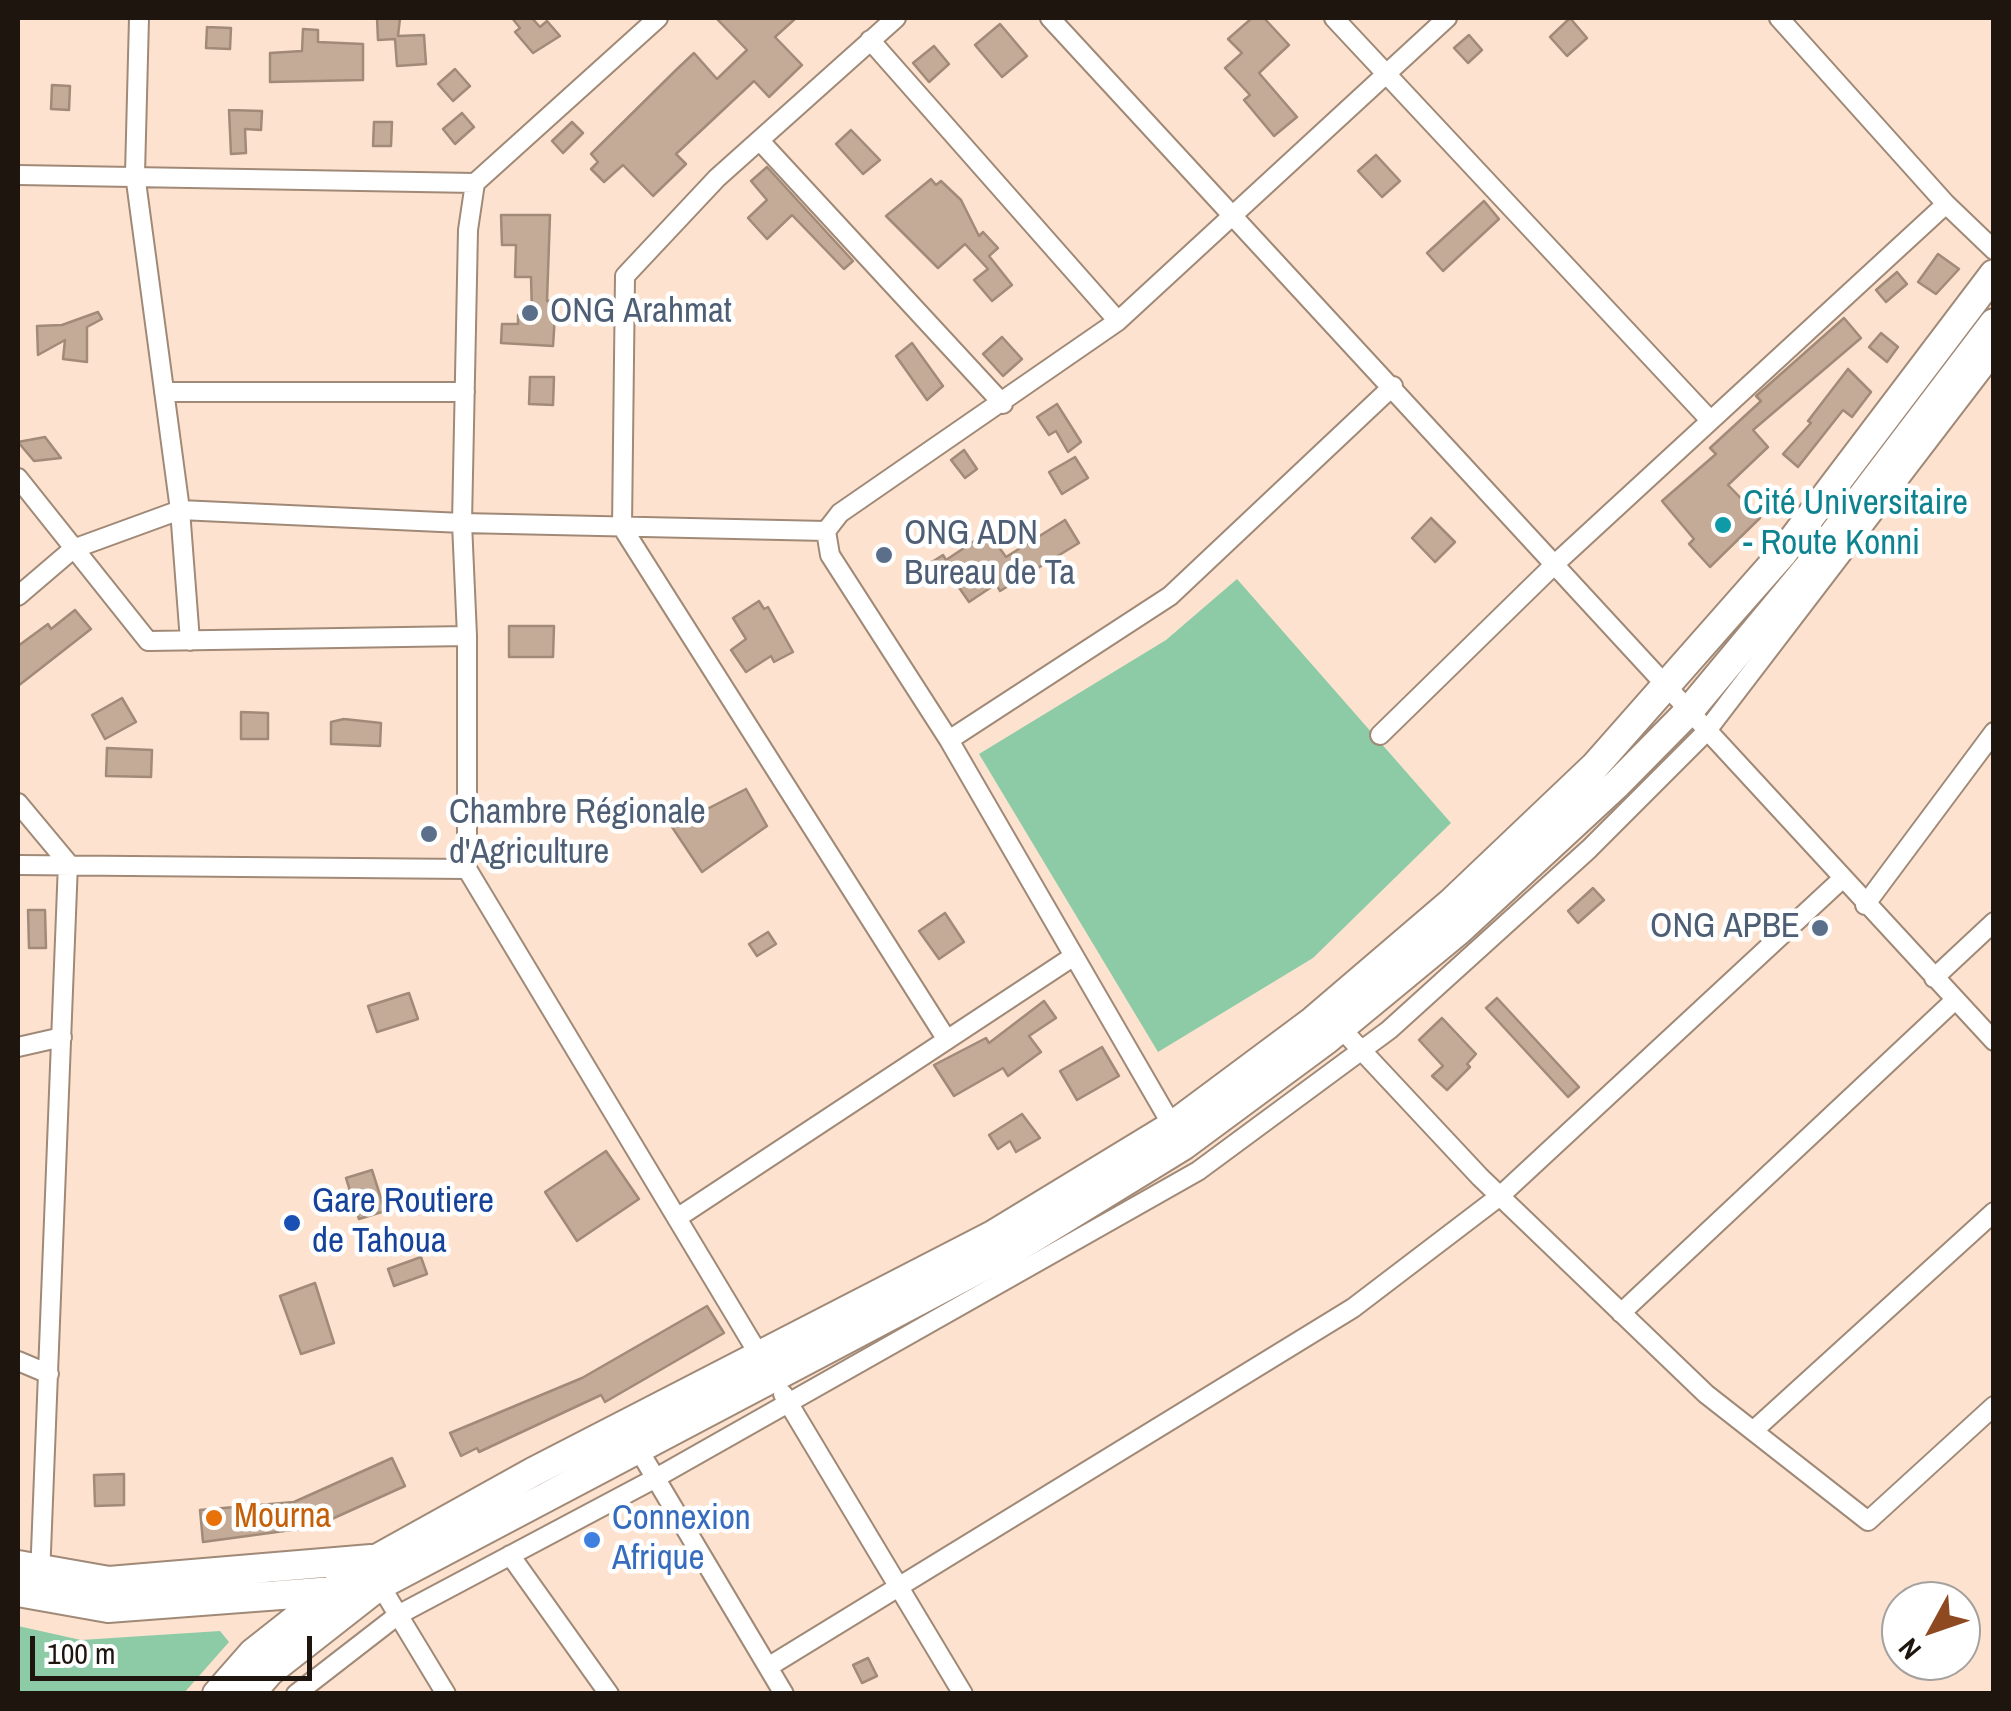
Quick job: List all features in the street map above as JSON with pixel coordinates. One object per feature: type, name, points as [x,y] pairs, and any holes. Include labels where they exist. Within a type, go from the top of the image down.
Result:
[{"type":"main road","points":[[1450,921],[1595,766],[1782,554],[1994,274]]},
{"type":"main road","points":[[29,1581],[108,1608],[332,1591],[379,1572],[767,1368],[1005,1255],[1178,1136],[1333,1020],[1697,722],[1994,323]]},
{"type":"main road","points":[[29,1581],[379,1572]]},
{"type":"main road","points":[[216,1694],[267,1673],[379,1572]]},
{"type":"main road","points":[[250,1694],[332,1591]]},
{"type":"street","points":[[139,18],[135,174],[180,510],[190,641]]},
{"type":"street","points":[[658,18],[475,183],[468,230],[462,523],[468,636],[467,870],[963,1694]]},
{"type":"street","points":[[896,18],[717,178],[625,276],[622,527],[947,1040]]},
{"type":"street","points":[[1050,18],[1235,214],[1994,1042]]},
{"type":"street","points":[[1334,18],[1710,420]]},
{"type":"street","points":[[1178,1136],[950,740],[830,555],[826,531],[840,512],[1003,404],[1118,321],[1447,18]]},
{"type":"street","points":[[1779,18],[1946,204],[1994,250]]},
{"type":"street","points":[[870,40],[1118,321]]},
{"type":"street","points":[[760,141],[1003,404]]},
{"type":"street","points":[[18,175],[135,174],[475,183]]},
{"type":"street","points":[[1380,735],[1556,563],[1946,204]]},
{"type":"street","points":[[296,1694],[398,1615],[654,1479],[1198,1171],[1361,1051],[1589,850],[1994,355]]},
{"type":"street","points":[[950,740],[1170,596],[1393,386]]},
{"type":"street","points":[[164,392],[464,392]]},
{"type":"street","points":[[18,478],[148,641],[468,636]]},
{"type":"street","points":[[18,596],[73,549],[180,510],[462,523],[826,531]]},
{"type":"street","points":[[1865,904],[1994,732]]},
{"type":"street","points":[[18,803],[68,863],[48,1374],[29,1581]]},
{"type":"street","points":[[18,866],[68,863],[467,870]]},
{"type":"street","points":[[768,1667],[897,1584],[1353,1308],[1500,1196],[1842,879]]},
{"type":"street","points":[[1934,978],[1994,922]]},
{"type":"street","points":[[677,1218],[1074,956]]},
{"type":"street","points":[[1622,1313],[1955,1000]]},
{"type":"street","points":[[1333,1020],[1500,1196],[1706,1394],[1868,1520],[1994,1406]]},
{"type":"street","points":[[18,1047],[62,1037]]},
{"type":"street","points":[[1753,1431],[1994,1212]]},
{"type":"street","points":[[18,1361],[48,1374]]},
{"type":"street","points":[[632,1440],[784,1694]]},
{"type":"street","points":[[510,1555],[609,1694]]},
{"type":"street","points":[[379,1572],[398,1615],[446,1694]]},
{"type":"green space","points":[[1237,579],[1451,823],[1313,958],[1158,1052],[979,754],[1166,640]]},
{"type":"green space","points":[[18,1626],[81,1640],[220,1631],[229,1642],[184,1693],[18,1693]]},
{"type":"building","points":[[377,18],[400,18],[398,36],[424,35],[426,64],[397,66],[395,39],[378,40]]},
{"type":"building","points":[[512,18],[532,18],[540,27],[547,21],[560,36],[533,53],[515,32],[520,28]]},
{"type":"building","points":[[716,18],[796,18],[775,37],[802,65],[769,97],[754,81],[676,154],[686,164],[653,196],[623,165],[604,182],[591,169],[598,162],[591,154],[694,53],[717,79],[747,50]]},
{"type":"building","points":[[1252,18],[1264,18],[1289,45],[1259,73],[1297,117],[1274,136],[1244,100],[1250,95],[1225,68],[1242,53],[1228,39]]},
{"type":"building","points":[[1570,18],[1587,38],[1567,56],[1550,37]]},
{"type":"building","points":[[1000,24],[1027,56],[1002,77],[975,45]]},
{"type":"building","points":[[207,27],[231,28],[230,49],[206,48]]},
{"type":"building","points":[[303,29],[318,30],[318,42],[363,44],[363,80],[270,82],[270,53],[302,51]]},
{"type":"building","points":[[1469,35],[1482,50],[1468,63],[1454,48]]},
{"type":"building","points":[[934,46],[949,64],[929,82],[913,63]]},
{"type":"building","points":[[455,69],[470,86],[453,101],[438,84]]},
{"type":"building","points":[[52,85],[70,86],[69,110],[51,109]]},
{"type":"building","points":[[229,110],[262,111],[261,130],[245,129],[246,153],[231,154]]},
{"type":"building","points":[[462,113],[474,127],[455,144],[443,129]]},
{"type":"building","points":[[374,122],[392,122],[391,146],[373,146]]},
{"type":"building","points":[[572,122],[583,133],[563,153],[552,141]]},
{"type":"building","points":[[851,130],[880,160],[863,174],[836,144]]},
{"type":"building","points":[[1376,155],[1400,181],[1382,197],[1358,171]]},
{"type":"building","points":[[767,167],[853,261],[844,269],[792,215],[767,239],[748,218],[767,200],[751,181]]},
{"type":"building","points":[[931,179],[936,185],[941,181],[961,200],[979,236],[983,232],[998,248],[989,256],[1012,285],[992,301],[974,280],[988,269],[965,244],[938,268],[886,216]]},
{"type":"building","points":[[1484,201],[1499,219],[1443,271],[1427,253]]},
{"type":"building","points":[[501,215],[550,215],[547,301],[556,300],[553,346],[501,343],[502,324],[518,324],[518,315],[532,314],[531,277],[515,277],[516,245],[502,245]]},
{"type":"building","points":[[1938,254],[1959,269],[1936,294],[1918,282]]},
{"type":"building","points":[[1897,272],[1907,284],[1886,302],[1876,290]]},
{"type":"building","points":[[98,312],[102,319],[87,327],[87,362],[63,359],[65,340],[38,355],[37,326],[62,325]]},
{"type":"building","points":[[1844,318],[1861,338],[1753,430],[1768,447],[1728,485],[1760,518],[1710,567],[1689,544],[1694,539],[1662,501],[1716,454],[1710,448],[1761,401],[1756,396]]},
{"type":"building","points":[[1881,333],[1898,347],[1887,362],[1869,347]]},
{"type":"building","points":[[1002,337],[1022,359],[1003,376],[983,354]]},
{"type":"building","points":[[912,343],[943,386],[927,400],[896,356]]},
{"type":"building","points":[[1848,369],[1871,392],[1852,417],[1843,410],[1798,467],[1783,454],[1811,423],[1808,421]]},
{"type":"building","points":[[530,377],[554,377],[553,405],[529,404]]},
{"type":"building","points":[[1057,404],[1081,442],[1068,452],[1056,431],[1049,435],[1037,417]]},
{"type":"building","points":[[45,437],[61,458],[34,461],[18,442]]},
{"type":"building","points":[[964,450],[977,469],[965,478],[951,460]]},
{"type":"building","points":[[1075,457],[1088,478],[1062,494],[1049,472]]},
{"type":"building","points":[[1431,518],[1455,542],[1435,562],[1412,538]]},
{"type":"building","points":[[1065,520],[1079,543],[1000,591],[996,584],[969,602],[951,576],[935,586],[924,567],[943,555],[946,560],[988,532],[1006,557]]},
{"type":"building","points":[[759,601],[764,609],[768,607],[793,652],[774,662],[771,656],[746,672],[731,650],[746,639],[733,618]]},
{"type":"building","points":[[75,610],[91,629],[18,686],[18,646],[48,624],[51,629]]},
{"type":"building","points":[[509,626],[554,626],[553,657],[509,657]]},
{"type":"building","points":[[122,698],[136,722],[105,739],[92,715]]},
{"type":"building","points":[[241,712],[268,713],[268,739],[241,739]]},
{"type":"building","points":[[344,719],[381,723],[380,746],[331,744],[331,722]]},
{"type":"building","points":[[107,748],[152,750],[151,777],[106,776]]},
{"type":"building","points":[[746,789],[767,826],[702,872],[672,827]]},
{"type":"building","points":[[1593,888],[1604,900],[1578,923],[1568,911]]},
{"type":"building","points":[[28,910],[45,910],[46,948],[29,948]]},
{"type":"building","points":[[945,913],[964,942],[939,959],[919,931]]},
{"type":"building","points":[[768,932],[776,944],[757,956],[749,944]]},
{"type":"building","points":[[409,993],[418,1019],[377,1032],[368,1006]]},
{"type":"building","points":[[1497,998],[1579,1087],[1568,1097],[1486,1008]]},
{"type":"building","points":[[1044,1001],[1056,1018],[1029,1036],[1041,1052],[1008,1076],[1003,1068],[954,1096],[934,1065],[986,1038],[989,1043]]},
{"type":"building","points":[[1442,1018],[1476,1054],[1467,1064],[1470,1067],[1447,1090],[1432,1076],[1443,1066],[1419,1040]]},
{"type":"building","points":[[1102,1047],[1119,1076],[1077,1100],[1060,1071]]},
{"type":"building","points":[[1022,1114],[1040,1138],[1016,1152],[1010,1141],[998,1149],[989,1135]]},
{"type":"building","points":[[606,1151],[639,1199],[577,1241],[545,1192]]},
{"type":"building","points":[[372,1170],[385,1211],[359,1219],[346,1178]]},
{"type":"building","points":[[421,1257],[427,1274],[394,1286],[388,1269]]},
{"type":"building","points":[[315,1283],[334,1343],[301,1354],[280,1296]]},
{"type":"building","points":[[707,1306],[724,1333],[605,1402],[601,1395],[479,1452],[477,1448],[461,1456],[450,1433],[582,1378]]},
{"type":"building","points":[[392,1458],[405,1486],[314,1527],[203,1542],[200,1510],[294,1502]]},
{"type":"building","points":[[124,1474],[124,1505],[95,1506],[94,1475]]},
{"type":"building","points":[[868,1658],[877,1676],[862,1683],[853,1665]]},
{"type":"place","name":"ONG Arahmat","points":[[530,313]]},
{"type":"place","name":"Cité Universitaire - Route Konni","points":[[1723,525]]},
{"type":"place","name":"ONG ADN Bureau de Ta","points":[[884,555]]},
{"type":"place","name":"Chambre Régionale d'Agriculture","points":[[429,834]]},
{"type":"place","name":"ONG APBE","points":[[1820,928]]},
{"type":"place","name":"Gare Routiere de Tahoua","points":[[292,1223]]},
{"type":"place","name":"Mourna","points":[[214,1518]]},
{"type":"place","name":"Connexion Afrique","points":[[592,1540]]}]
